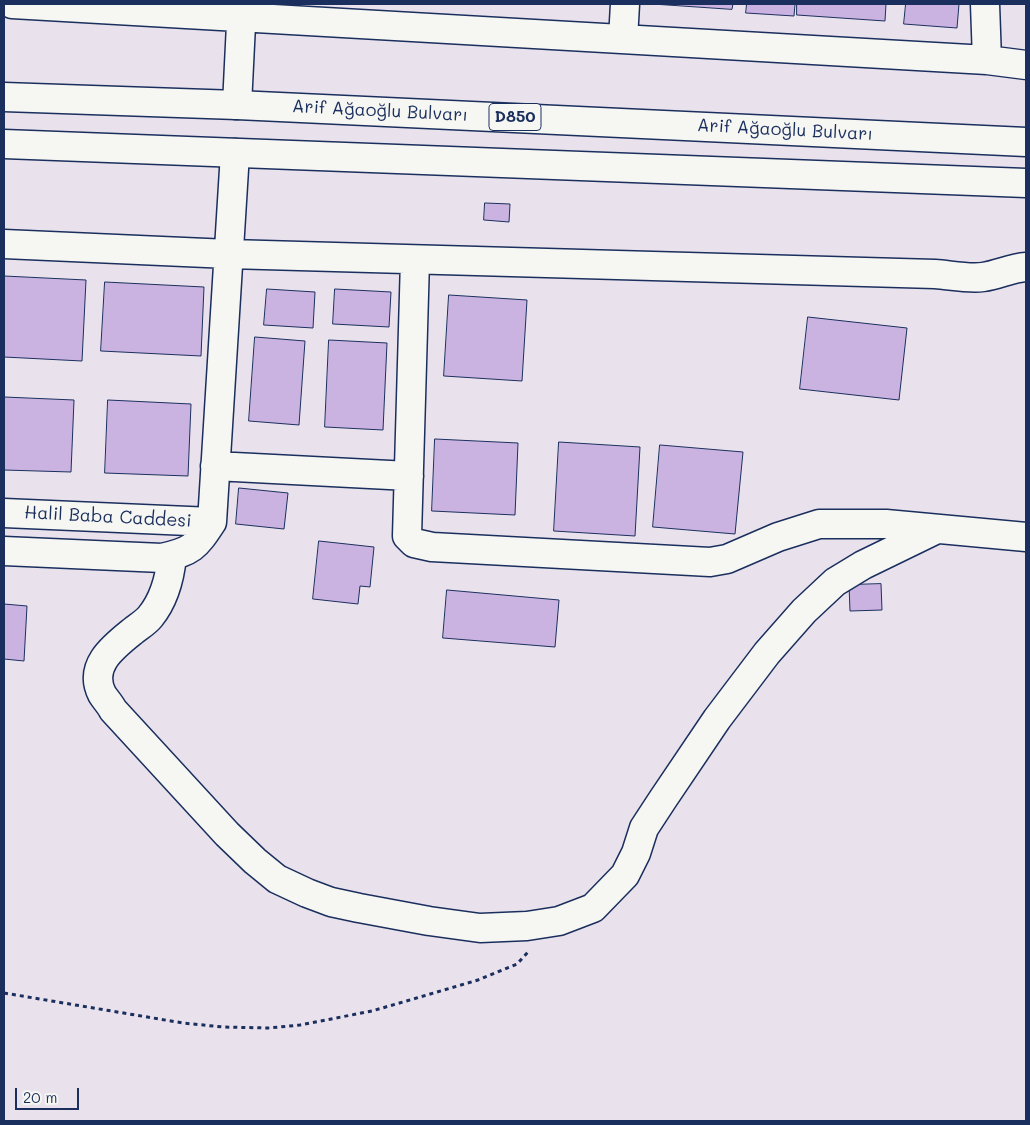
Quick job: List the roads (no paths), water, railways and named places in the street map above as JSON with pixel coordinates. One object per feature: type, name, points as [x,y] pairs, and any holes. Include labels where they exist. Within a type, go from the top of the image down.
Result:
[{"type":"main road","points":[[12,4],[241,10],[623,39],[987,60],[1026,65]]},
{"type":"main road","points":[[623,39],[626,4]]},
{"type":"main road","points":[[985,4],[987,60]]},
{"type":"main road","points":[[237,105],[241,10]]},
{"type":"main road","name":"Arif Ağaoğlu Bulvarı","points":[[4,97],[237,105],[1026,142]]},
{"type":"main road","points":[[4,144],[1026,183]]},
{"type":"main road","points":[[4,550],[162,558],[183,553],[199,542],[212,522],[235,153]]},
{"type":"main road","points":[[4,244],[228,254],[935,274],[980,278],[1015,268],[1026,267]]},
{"type":"main road","points":[[415,260],[407,536],[414,543],[432,547],[710,562],[727,559],[778,537],[819,524],[886,524],[1026,538]]},
{"type":"main road","points":[[215,466],[409,476]]},
{"type":"main road","name":"Halil Baba Caddesi","points":[[4,513],[212,522]]},
{"type":"main road","points":[[172,556],[171,570],[162,598],[150,618],[117,644],[101,662],[97,676],[102,693],[113,710],[227,834],[277,879],[331,902],[429,921],[480,928],[560,922],[593,908],[625,875],[636,853],[644,828],[717,719],[761,661],[804,611],[835,582],[863,565],[937,529]]}]
